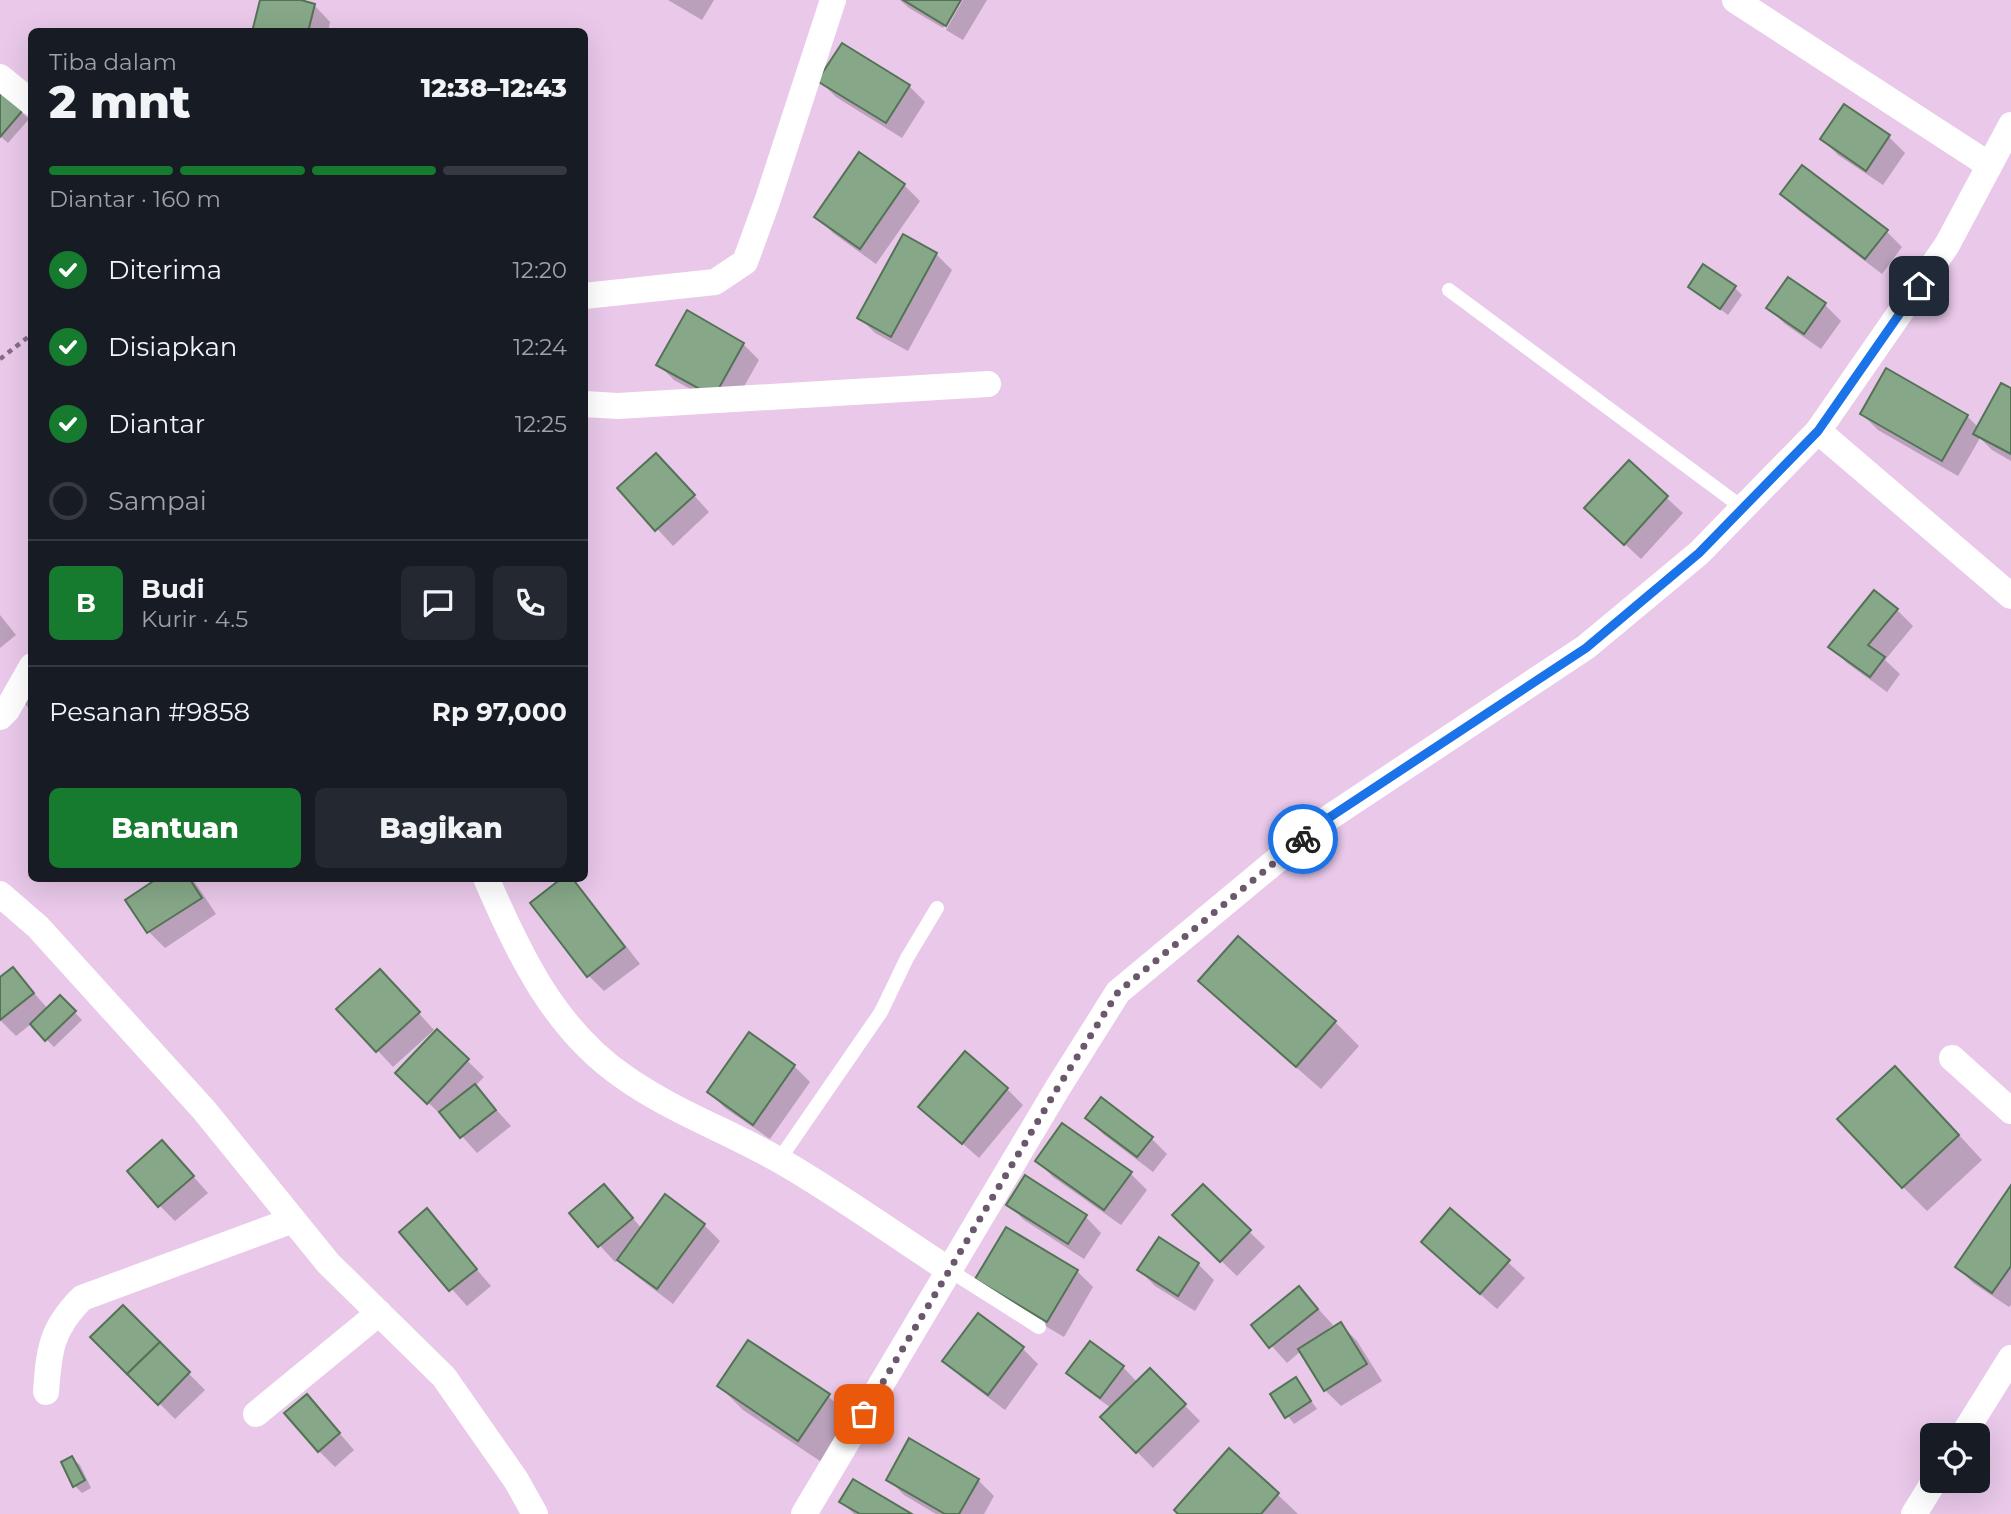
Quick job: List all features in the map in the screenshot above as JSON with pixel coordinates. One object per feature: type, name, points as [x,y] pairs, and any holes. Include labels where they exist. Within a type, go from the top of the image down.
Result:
[{"type":"street","points":[[588,296],[715,282],[745,261],[833,0]]},
{"type":"street","points":[[1735,0],[1989,165]]},
{"type":"street","points":[[0,77],[28,100]]},
{"type":"street","points":[[808,1512],[949,1270],[1118,992],[1324,821],[1586,648],[1699,553],[1818,431],[1947,245],[2011,125]]},
{"type":"street","points":[[588,404],[631,405],[988,384]]},
{"type":"street","points":[[1818,431],[2011,596]]},
{"type":"street","points":[[0,717],[7,710],[28,673]]},
{"type":"street","points":[[488,882],[510,933],[537,984],[560,1018],[589,1050],[636,1084],[702,1123],[779,1160],[949,1270]]},
{"type":"street","points":[[0,894],[38,927],[195,1100],[328,1263],[444,1377],[516,1480],[534,1514]]},
{"type":"street","points":[[1952,1058],[2011,1111]]},
{"type":"street","points":[[46,1392],[49,1350],[66,1314],[82,1298],[293,1220]]},
{"type":"street","points":[[256,1414],[379,1313]]},
{"type":"street","points":[[1970,1423],[2011,1358]]},
{"type":"street","points":[[1914,1514],[1927,1493]]},
{"type":"lane","points":[[1449,290],[1743,508]]},
{"type":"lane","points":[[779,1160],[881,1012],[907,958],[937,908]]},
{"type":"lane","points":[[949,1270],[1039,1327]]},
{"type":"path","points":[[0,359],[28,337]]},
{"type":"building","points":[[260,0],[301,0],[315,4],[309,28],[253,28]]},
{"type":"building","points":[[903,0],[961,0],[946,26]]},
{"type":"building","points":[[842,43],[910,85],[886,123],[817,81]]},
{"type":"building","points":[[0,90],[23,110],[0,137]]},
{"type":"building","points":[[1844,104],[1890,135],[1866,171],[1820,139]]},
{"type":"building","points":[[859,152],[905,184],[860,249],[814,217]]},
{"type":"building","points":[[1802,165],[1888,230],[1865,259],[1780,194]]},
{"type":"building","points":[[903,234],[937,253],[891,337],[857,318]]},
{"type":"building","points":[[1703,264],[1736,286],[1720,309],[1688,287]]},
{"type":"building","points":[[1788,277],[1826,303],[1804,334],[1766,308]]},
{"type":"building","points":[[687,310],[744,343],[714,397],[656,365]]},
{"type":"building","points":[[1886,368],[1968,415],[1942,461],[1860,414]]},
{"type":"building","points":[[2001,383],[2011,388],[2011,454],[1973,434]]},
{"type":"building","points":[[656,453],[695,495],[655,531],[617,488]]},
{"type":"building","points":[[1629,460],[1668,496],[1624,545],[1584,508]]},
{"type":"building","points":[[1874,590],[1898,609],[1868,645],[1885,657],[1870,677],[1828,647]]},
{"type":"building","points":[[152,882],[192,882],[202,898],[147,933],[125,900]]},
{"type":"building","points":[[557,882],[575,882],[625,947],[587,977],[530,903]]},
{"type":"building","points":[[1238,936],[1336,1021],[1296,1067],[1198,981]]},
{"type":"building","points":[[13,967],[34,993],[0,1020],[0,977]]},
{"type":"building","points":[[380,969],[420,1012],[376,1052],[336,1009]]},
{"type":"building","points":[[60,995],[76,1011],[45,1041],[30,1024]]},
{"type":"building","points":[[437,1029],[469,1059],[427,1104],[395,1073]]},
{"type":"building","points":[[749,1032],[795,1065],[753,1125],[707,1092]]},
{"type":"building","points":[[965,1051],[1008,1088],[962,1144],[918,1107]]},
{"type":"building","points":[[1895,1066],[1959,1135],[1902,1188],[1837,1119]]},
{"type":"building","points":[[475,1084],[496,1110],[460,1138],[439,1112]]},
{"type":"building","points":[[1101,1097],[1153,1137],[1137,1157],[1085,1118]]},
{"type":"building","points":[[1062,1123],[1132,1172],[1104,1210],[1035,1161]]},
{"type":"building","points":[[162,1140],[194,1176],[158,1207],[127,1171]]},
{"type":"building","points":[[1025,1175],[1087,1215],[1068,1244],[1006,1205]]},
{"type":"building","points":[[604,1184],[633,1218],[598,1247],[569,1213]]},
{"type":"building","points":[[1203,1184],[1251,1230],[1220,1262],[1172,1215]]},
{"type":"building","points":[[2011,1185],[2011,1266],[1992,1293],[1955,1267]]},
{"type":"building","points":[[665,1194],[705,1224],[657,1289],[617,1260]]},
{"type":"building","points":[[427,1208],[477,1269],[449,1291],[399,1232]]},
{"type":"building","points":[[1450,1208],[1510,1260],[1480,1294],[1421,1242]]},
{"type":"building","points":[[1006,1227],[1078,1270],[1047,1322],[975,1279]]},
{"type":"building","points":[[1159,1237],[1199,1263],[1178,1296],[1137,1270]]},
{"type":"building","points":[[1299,1286],[1318,1309],[1269,1348],[1251,1325]]},
{"type":"building","points":[[123,1305],[160,1342],[127,1374],[90,1337]]},
{"type":"building","points":[[978,1313],[1024,1347],[988,1395],[942,1361]]},
{"type":"building","points":[[1341,1322],[1367,1364],[1324,1391],[1298,1349]]},
{"type":"building","points":[[748,1340],[830,1394],[798,1441],[717,1386]]},
{"type":"building","points":[[1090,1341],[1124,1366],[1100,1398],[1066,1373]]},
{"type":"building","points":[[160,1342],[190,1372],[158,1405],[127,1374]]},
{"type":"building","points":[[1150,1368],[1186,1404],[1136,1453],[1100,1417]]},
{"type":"building","points":[[1296,1377],[1311,1401],[1285,1418],[1270,1394]]},
{"type":"building","points":[[307,1394],[340,1433],[318,1452],[284,1413]]},
{"type":"building","points":[[909,1438],[979,1479],[959,1514],[945,1514],[886,1480]]},
{"type":"building","points":[[1229,1448],[1279,1493],[1261,1514],[1178,1514],[1174,1510]]},
{"type":"building","points":[[72,1456],[85,1480],[73,1487],[61,1462]]},
{"type":"building","points":[[853,1479],[912,1514],[860,1514],[839,1502]]},
{"type":"way so far","points":[[864,1414],[1057,1089],[1118,992],[1303,839]]},
{"type":"route","points":[[1303,839],[1324,821],[1586,648],[1699,553],[1818,431],[1919,286]]}]
